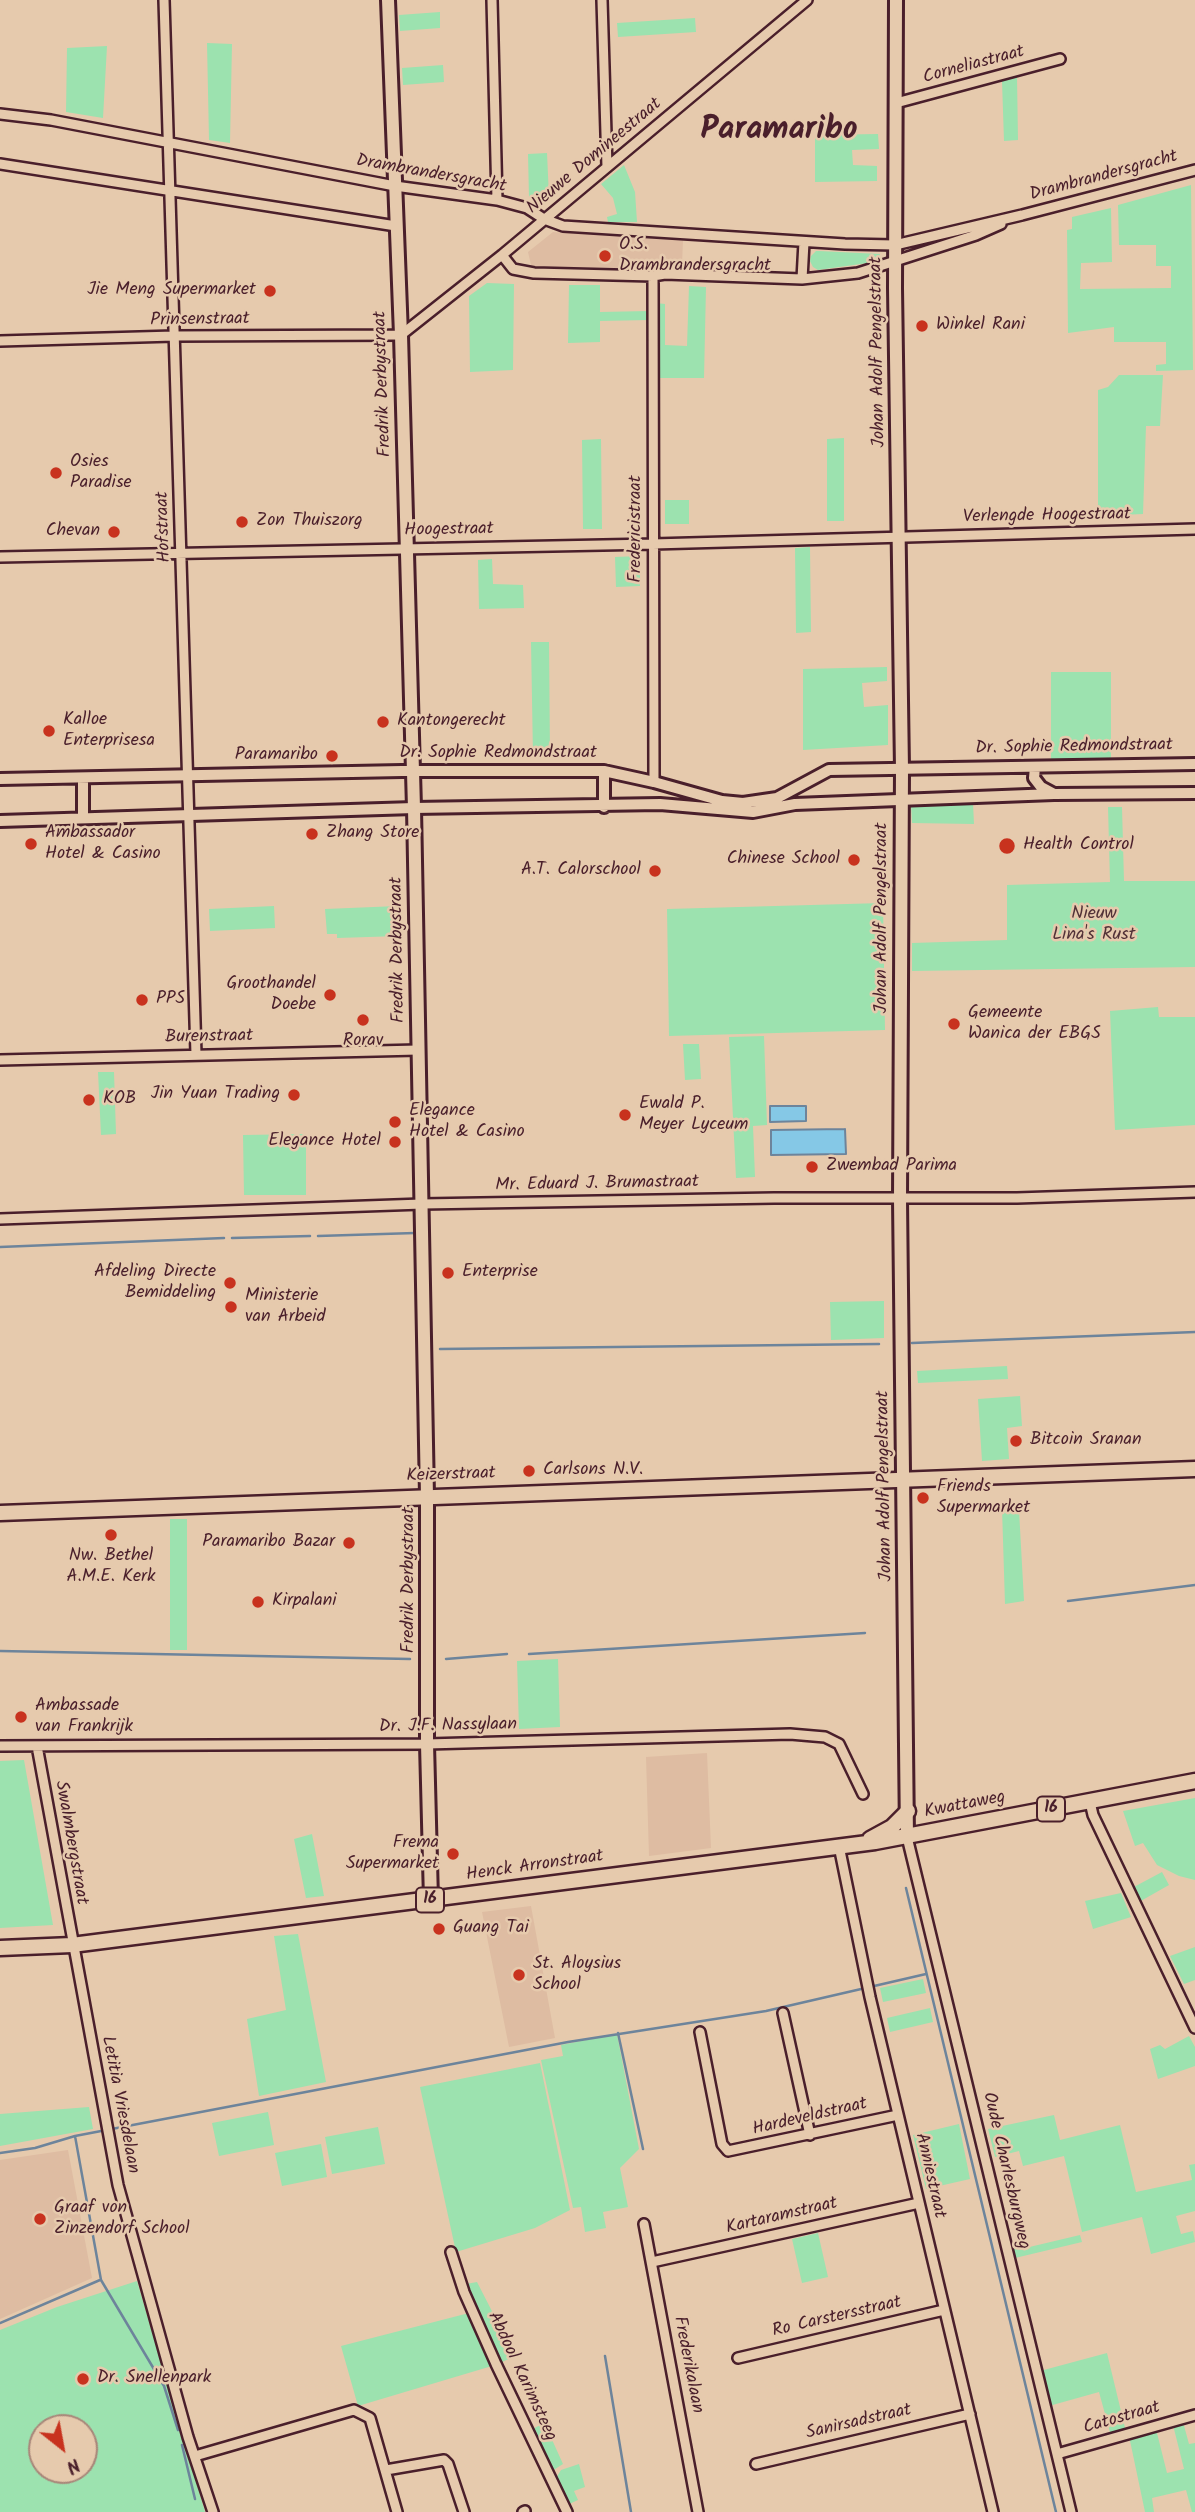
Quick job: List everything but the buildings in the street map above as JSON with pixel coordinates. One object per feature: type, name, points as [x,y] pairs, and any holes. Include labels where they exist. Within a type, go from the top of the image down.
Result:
[{"type":"main road","name":"Fredrik Derbystraat","points":[[388,0],[401,335],[414,808],[427,1496],[427,1744],[431,1900]]},
{"type":"main road","name":"Johan Adolf Pengelstraat","points":[[896,0],[895,245],[902,769],[900,1199],[907,1837]]},
{"type":"main road","name":"Keizerstraat","points":[[0,1513],[1195,1469]]},
{"type":"main road","name":"Kwattaweg","points":[[907,1837],[1195,1781]]},
{"type":"main road","points":[[859,1844],[880,1835],[908,1811]]},
{"type":"main road","name":"Henck Arronstraat","points":[[0,1948],[72,1945],[907,1837]]},
{"type":"street","name":"Hofstraat","points":[[164,0],[196,1054]]},
{"type":"street","points":[[492,0],[497,200]]},
{"type":"street","points":[[602,0],[607,167]]},
{"type":"street","name":"Nieuwe Domineestraat","points":[[401,335],[502,255],[807,0]]},
{"type":"street","name":"Corneliastraat","points":[[896,103],[1060,59]]},
{"type":"street","name":"Drambrandersgracht","points":[[0,114],[51,120],[395,186],[497,200],[527,208],[544,219],[563,226],[804,242],[895,245],[1195,170]]},
{"type":"street","points":[[0,164],[396,226]]},
{"type":"street","name":"Drambrandersgracht","points":[[502,255],[513,269],[534,272],[802,279],[858,273],[976,235],[1022,215]]},
{"type":"street","points":[[802,279],[804,242]]},
{"type":"street","name":"Fredericistraat","points":[[653,276],[654,782]]},
{"type":"street","name":"Prinsenstraat","points":[[0,341],[174,336],[401,335]]},
{"type":"street","name":"Verlengde Hoogestraat","points":[[899,536],[1195,529]]},
{"type":"street","name":"Hoogestraat","points":[[0,557],[653,544],[899,536]]},
{"type":"street","name":"Dr. Sophie Redmondstraat","points":[[0,821],[414,808],[604,807],[701,801],[743,803],[777,798],[829,770],[1195,764]]},
{"type":"street","points":[[1035,767],[1034,778],[1041,787],[1054,794]]},
{"type":"street","name":"Dr. Sophie Redmondstraat","points":[[0,779],[413,771],[604,771],[654,782],[701,801],[753,812],[795,804],[1054,794],[1195,793]]},
{"type":"street","points":[[604,771],[604,807]]},
{"type":"street","points":[[83,778],[83,818]]},
{"type":"street","name":"Burenstraat","points":[[0,1060],[418,1050]]},
{"type":"street","name":"Mr. Eduard J. Brumastraat","points":[[0,1219],[422,1204],[774,1198],[1017,1198],[1195,1192]]},
{"type":"street","name":"Dr. J.F. Nassylaan","points":[[0,1746],[427,1744],[790,1734],[825,1737],[839,1744],[863,1794]]},
{"type":"street","name":"Swalmbergstraat","points":[[37,1746],[72,1945]]},
{"type":"street","points":[[1090,1802],[1093,1815],[1195,2028]]},
{"type":"street","name":"Oude Charlesburgweg","points":[[907,1837],[1071,2512]]},
{"type":"street","name":"Anniestraat","points":[[839,1846],[870,1997],[993,2512]]},
{"type":"street","name":"Letitia Vriesdelaan","points":[[72,1945],[118,2185],[213,2512]]},
{"type":"street","points":[[783,2013],[810,2135]]},
{"type":"street","name":"Hardeveldstraat","points":[[700,2032],[722,2144],[728,2151],[898,2115]]},
{"type":"street","name":"Kartaramstraat","points":[[652,2262],[919,2203]]},
{"type":"street","name":"Frederikalaan","points":[[644,2224],[698,2512]]},
{"type":"street","name":"Abdool Karimsteeg","points":[[451,2252],[464,2292],[567,2512]]},
{"type":"street","name":"Ro Carstersstraat","points":[[738,2358],[944,2310]]},
{"type":"street","points":[[195,2456],[354,2410],[370,2418],[397,2512]]},
{"type":"street","name":"Sanirsadstraat","points":[[755,2464],[970,2414]]},
{"type":"street","name":"Catostraat","points":[[1057,2454],[1195,2415]]},
{"type":"street","points":[[386,2470],[444,2460],[448,2464],[464,2512]]},
{"type":"shaded area","name":"O.S. Drambrandersgracht","points":[[553,232],[683,240],[682,264],[666,265],[647,273],[532,269],[528,252]]},
{"type":"shaded area","points":[[707,1753],[711,1848],[649,1856],[646,1757]]},
{"type":"shaded area","name":"St. Aloysius School","points":[[531,1906],[555,2038],[509,2047],[482,1912]]},
{"type":"shaded area","name":"Graaf von Zinzendorf School","points":[[68,2150],[92,2278],[0,2319],[0,2160]]},
{"type":"green space","points":[[440,12],[440,28],[400,31],[399,15]]},
{"type":"green space","points":[[695,18],[696,32],[618,37],[617,23]]},
{"type":"green space","points":[[207,43],[232,44],[230,143],[209,140]]},
{"type":"green space","points":[[107,46],[103,118],[66,112],[67,48]]},
{"type":"green space","points":[[443,65],[444,82],[403,85],[402,68]]},
{"type":"green space","points":[[1017,77],[1018,140],[1004,141],[1002,81]]},
{"type":"green space","points":[[878,134],[879,149],[852,150],[853,165],[877,166],[877,181],[815,182],[815,135]]},
{"type":"green space","points":[[547,153],[549,197],[529,198],[528,154]]},
{"type":"green space","points":[[624,165],[635,192],[637,222],[608,222],[607,217],[617,214],[613,198],[601,184]]},
{"type":"green space","points":[[1191,185],[1193,370],[1156,371],[1156,365],[1166,364],[1166,342],[1114,342],[1114,327],[1068,333],[1067,230],[1072,229],[1072,217],[1111,208],[1112,262],[1081,263],[1080,289],[1171,288],[1171,266],[1156,266],[1156,245],[1119,245],[1118,205]]},
{"type":"green space","points":[[816,251],[880,254],[868,263],[818,270],[810,261]]},
{"type":"green space","points":[[487,283],[514,284],[513,370],[470,372],[469,296]]},
{"type":"green space","points":[[569,285],[600,285],[600,312],[649,311],[649,320],[600,321],[600,342],[568,343]]},
{"type":"green space","points":[[689,286],[706,287],[704,378],[657,378],[656,303],[665,304],[665,345],[687,346]]},
{"type":"green space","points":[[1119,375],[1163,375],[1160,426],[1146,426],[1143,514],[1098,516],[1098,390],[1108,387]]},
{"type":"green space","points":[[844,438],[844,521],[827,521],[827,439]]},
{"type":"green space","points":[[601,439],[602,529],[583,529],[582,440]]},
{"type":"green space","points":[[665,500],[689,500],[689,524],[665,524]]},
{"type":"green space","points":[[810,547],[811,632],[796,633],[795,548]]},
{"type":"green space","points":[[640,556],[640,586],[616,587],[615,557]]},
{"type":"green space","points":[[492,559],[493,584],[523,585],[524,608],[479,609],[478,560]]},
{"type":"green space","points":[[531,642],[549,642],[550,756],[533,756]]},
{"type":"green space","points":[[887,667],[887,681],[862,683],[864,707],[888,705],[888,745],[803,750],[803,669]]},
{"type":"green space","points":[[1051,672],[1111,672],[1111,759],[1051,761]]},
{"type":"green space","points":[[973,803],[974,824],[912,823],[911,804]]},
{"type":"green space","name":"Nieuw Lina's Rust","points":[[1108,807],[1122,807],[1124,881],[1195,881],[1195,967],[912,971],[912,943],[1007,940],[1007,885],[1110,882]]},
{"type":"green space","points":[[883,903],[885,1030],[669,1036],[667,909]]},
{"type":"green space","points":[[274,906],[275,928],[210,931],[209,909]]},
{"type":"green space","points":[[398,906],[400,936],[337,938],[337,934],[327,934],[325,909]]},
{"type":"green space","points":[[1158,1007],[1159,1017],[1195,1017],[1195,1125],[1115,1130],[1110,1011]]},
{"type":"green space","points":[[764,1036],[767,1125],[753,1126],[755,1177],[736,1178],[729,1037]]},
{"type":"green space","points":[[683,1044],[699,1044],[701,1079],[685,1080]]},
{"type":"green space","points":[[98,1072],[114,1072],[116,1134],[101,1135]]},
{"type":"green space","points":[[306,1134],[306,1195],[244,1195],[243,1135]]},
{"type":"green space","points":[[884,1301],[884,1338],[831,1340],[830,1302]]},
{"type":"green space","points":[[1007,1366],[1008,1379],[918,1383],[917,1371]]},
{"type":"green space","points":[[1020,1396],[1022,1426],[1007,1428],[1009,1459],[982,1461],[978,1399]]},
{"type":"green space","points":[[1002,1508],[1019,1510],[1024,1601],[1005,1604]]},
{"type":"green space","points":[[170,1519],[187,1519],[187,1650],[170,1650]]},
{"type":"green space","points":[[558,1659],[560,1727],[519,1729],[517,1661]]},
{"type":"green space","points":[[24,1760],[53,1925],[0,1928],[0,1761]]},
{"type":"green space","points":[[1195,1798],[1195,1880],[1179,1876],[1157,1865],[1143,1843],[1135,1846],[1123,1811]]},
{"type":"green space","points":[[312,1834],[324,1896],[306,1898],[294,1839]]},
{"type":"green space","points":[[1162,1872],[1169,1885],[1139,1902],[1132,1888]]},
{"type":"green space","points":[[1121,1893],[1131,1917],[1093,1929],[1085,1901]]},
{"type":"green space","points":[[298,1934],[326,2082],[259,2096],[247,2019],[286,2010],[274,1936]]},
{"type":"green space","points":[[1195,1947],[1195,1980],[1184,1984],[1170,1956]]},
{"type":"green space","points":[[923,1979],[926,1993],[883,2002],[880,1988]]},
{"type":"green space","points":[[930,2008],[933,2022],[890,2032],[887,2018]]},
{"type":"green space","points":[[617,2034],[639,2149],[620,2168],[628,2207],[603,2212],[606,2228],[585,2232],[581,2207],[573,2208],[541,2060],[563,2056],[561,2045]]},
{"type":"green space","points":[[1189,2036],[1195,2047],[1195,2066],[1158,2079],[1150,2049],[1160,2045],[1165,2049]]},
{"type":"green space","points":[[540,2063],[570,2210],[535,2228],[456,2252],[420,2087]]},
{"type":"green space","points":[[89,2107],[93,2129],[0,2146],[0,2114]]},
{"type":"green space","points":[[268,2112],[274,2145],[219,2156],[212,2123]]},
{"type":"green space","points":[[1054,2115],[1060,2140],[1120,2125],[1136,2192],[1192,2180],[1189,2165],[1195,2164],[1195,2211],[1176,2216],[1181,2234],[1193,2231],[1195,2242],[1151,2254],[1142,2217],[1082,2232],[1064,2156],[1023,2166],[1019,2151],[995,2157],[988,2129]]},
{"type":"green space","points":[[959,2124],[970,2179],[926,2189],[913,2135]]},
{"type":"green space","points":[[378,2127],[385,2164],[332,2174],[325,2137]]},
{"type":"green space","points":[[321,2144],[327,2177],[282,2186],[275,2153]]},
{"type":"green space","points":[[818,2233],[828,2277],[802,2283],[792,2239]]},
{"type":"green space","points":[[1080,2235],[1082,2242],[1015,2258],[1012,2247],[1019,2245],[1021,2249]]},
{"type":"green space","name":"Dr. Snellenpark","points":[[137,2281],[205,2512],[0,2512],[0,2330],[57,2307]]},
{"type":"green space","points":[[477,2282],[515,2356],[500,2363],[466,2284]]},
{"type":"green space","points":[[469,2313],[492,2366],[358,2406],[341,2346]]},
{"type":"green space","points":[[1107,2353],[1126,2432],[1111,2436],[1099,2392],[1049,2406],[1040,2371]]},
{"type":"green space","points":[[1183,2422],[1189,2444],[1195,2443],[1195,2512],[1192,2512],[1186,2490],[1152,2498],[1154,2512],[1145,2512],[1129,2436],[1156,2429],[1167,2473],[1184,2469],[1173,2425]]},
{"type":"green space","points":[[540,2425],[544,2434],[549,2433],[563,2464],[552,2471],[531,2430]]},
{"type":"green space","points":[[579,2464],[585,2487],[574,2491],[578,2500],[567,2505],[556,2478],[561,2470]]},
{"type":"water","points":[[770,1106],[806,1106],[806,1121],[770,1122]]},
{"type":"water","points":[[845,1129],[846,1154],[771,1155],[771,1130]]},
{"type":"waterway","points":[[318,1236],[415,1233]]},
{"type":"waterway","points":[[232,1238],[310,1236]]},
{"type":"waterway","points":[[0,1247],[224,1238]]},
{"type":"waterway","points":[[912,1343],[1195,1332]]},
{"type":"waterway","points":[[440,1349],[879,1344]]},
{"type":"waterway","points":[[1068,1601],[1195,1585]]},
{"type":"waterway","points":[[529,1654],[865,1633]]},
{"type":"waterway","points":[[0,1651],[410,1659]]},
{"type":"waterway","points":[[446,1659],[507,1654]]},
{"type":"waterway","points":[[906,1888],[1056,2512]]},
{"type":"waterway","points":[[0,2153],[35,2148],[75,2136],[568,2042],[766,2011],[926,1974]]},
{"type":"waterway","points":[[618,2033],[643,2149]]},
{"type":"waterway","points":[[75,2136],[101,2280],[164,2386],[178,2430]]},
{"type":"waterway","points":[[0,2323],[100,2280]]},
{"type":"waterway","points":[[605,2356],[631,2512]]},
{"type":"waterway","points":[[182,2445],[195,2499]]},
{"type":"place","name":"O.S. Drambrandersgracht","points":[[605,256]]},
{"type":"place","name":"Jie Meng Supermarket","points":[[270,291]]},
{"type":"place","name":"Winkel Rani","points":[[922,326]]},
{"type":"place","name":"Osies Paradise","points":[[56,473]]},
{"type":"place","name":"Zon Thuiszorg","points":[[242,522]]},
{"type":"place","name":"Chevan","points":[[114,532]]},
{"type":"place","name":"Kantongerecht","points":[[383,722]]},
{"type":"place","name":"Kalloe Enterprisesa","points":[[49,731]]},
{"type":"place","name":"Paramaribo","points":[[332,756]]},
{"type":"place","name":"Zhang Store","points":[[312,834]]},
{"type":"place","name":"Ambassador Hotel & Casino","points":[[31,844]]},
{"type":"place","name":"Health Control","points":[[1007,846]]},
{"type":"place","name":"Chinese School","points":[[854,860]]},
{"type":"place","name":"A.T. Calorschool","points":[[655,871]]},
{"type":"place","name":"Groothandel Doebe","points":[[330,995]]},
{"type":"place","name":"PPS","points":[[142,1000]]},
{"type":"place","name":"Rorav","points":[[363,1020]]},
{"type":"place","name":"Gemeente Wanica der EBGS","points":[[954,1024]]},
{"type":"place","name":"Jin Yuan Trading","points":[[294,1095]]},
{"type":"place","name":"KOB","points":[[89,1100]]},
{"type":"place","name":"Ewald P. Meyer Lyceum","points":[[625,1115]]},
{"type":"place","name":"Elegance Hotel & Casino","points":[[395,1122]]},
{"type":"place","name":"Elegance Hotel","points":[[395,1142]]},
{"type":"place","name":"Zwembad Parima","points":[[812,1167]]},
{"type":"place","name":"Enterprise","points":[[448,1273]]},
{"type":"place","name":"Afdeling Directe Bemiddeling","points":[[230,1283]]},
{"type":"place","name":"Ministerie van Arbeid","points":[[231,1307]]},
{"type":"place","name":"Bitcoin Sranan","points":[[1016,1441]]},
{"type":"place","name":"Carlsons N.V.","points":[[529,1471]]},
{"type":"place","name":"Friends Supermarket","points":[[923,1498]]},
{"type":"place","name":"Nw. Bethel A.M.E. Kerk","points":[[111,1535]]},
{"type":"place","name":"Paramaribo Bazar","points":[[349,1543]]},
{"type":"place","name":"Kirpalani","points":[[258,1602]]},
{"type":"place","name":"Ambassade van Frankrijk","points":[[21,1717]]},
{"type":"place","name":"Frema Supermarket","points":[[453,1854]]},
{"type":"place","name":"Guang Tai","points":[[439,1929]]},
{"type":"place","name":"St. Aloysius School","points":[[519,1975]]},
{"type":"place","name":"Graaf von Zinzendorf School","points":[[40,2219]]},
{"type":"place","name":"Dr. Snellenpark","points":[[83,2379]]},
{"type":"district","name":"Paramaribo","points":[[779,133]]}]
